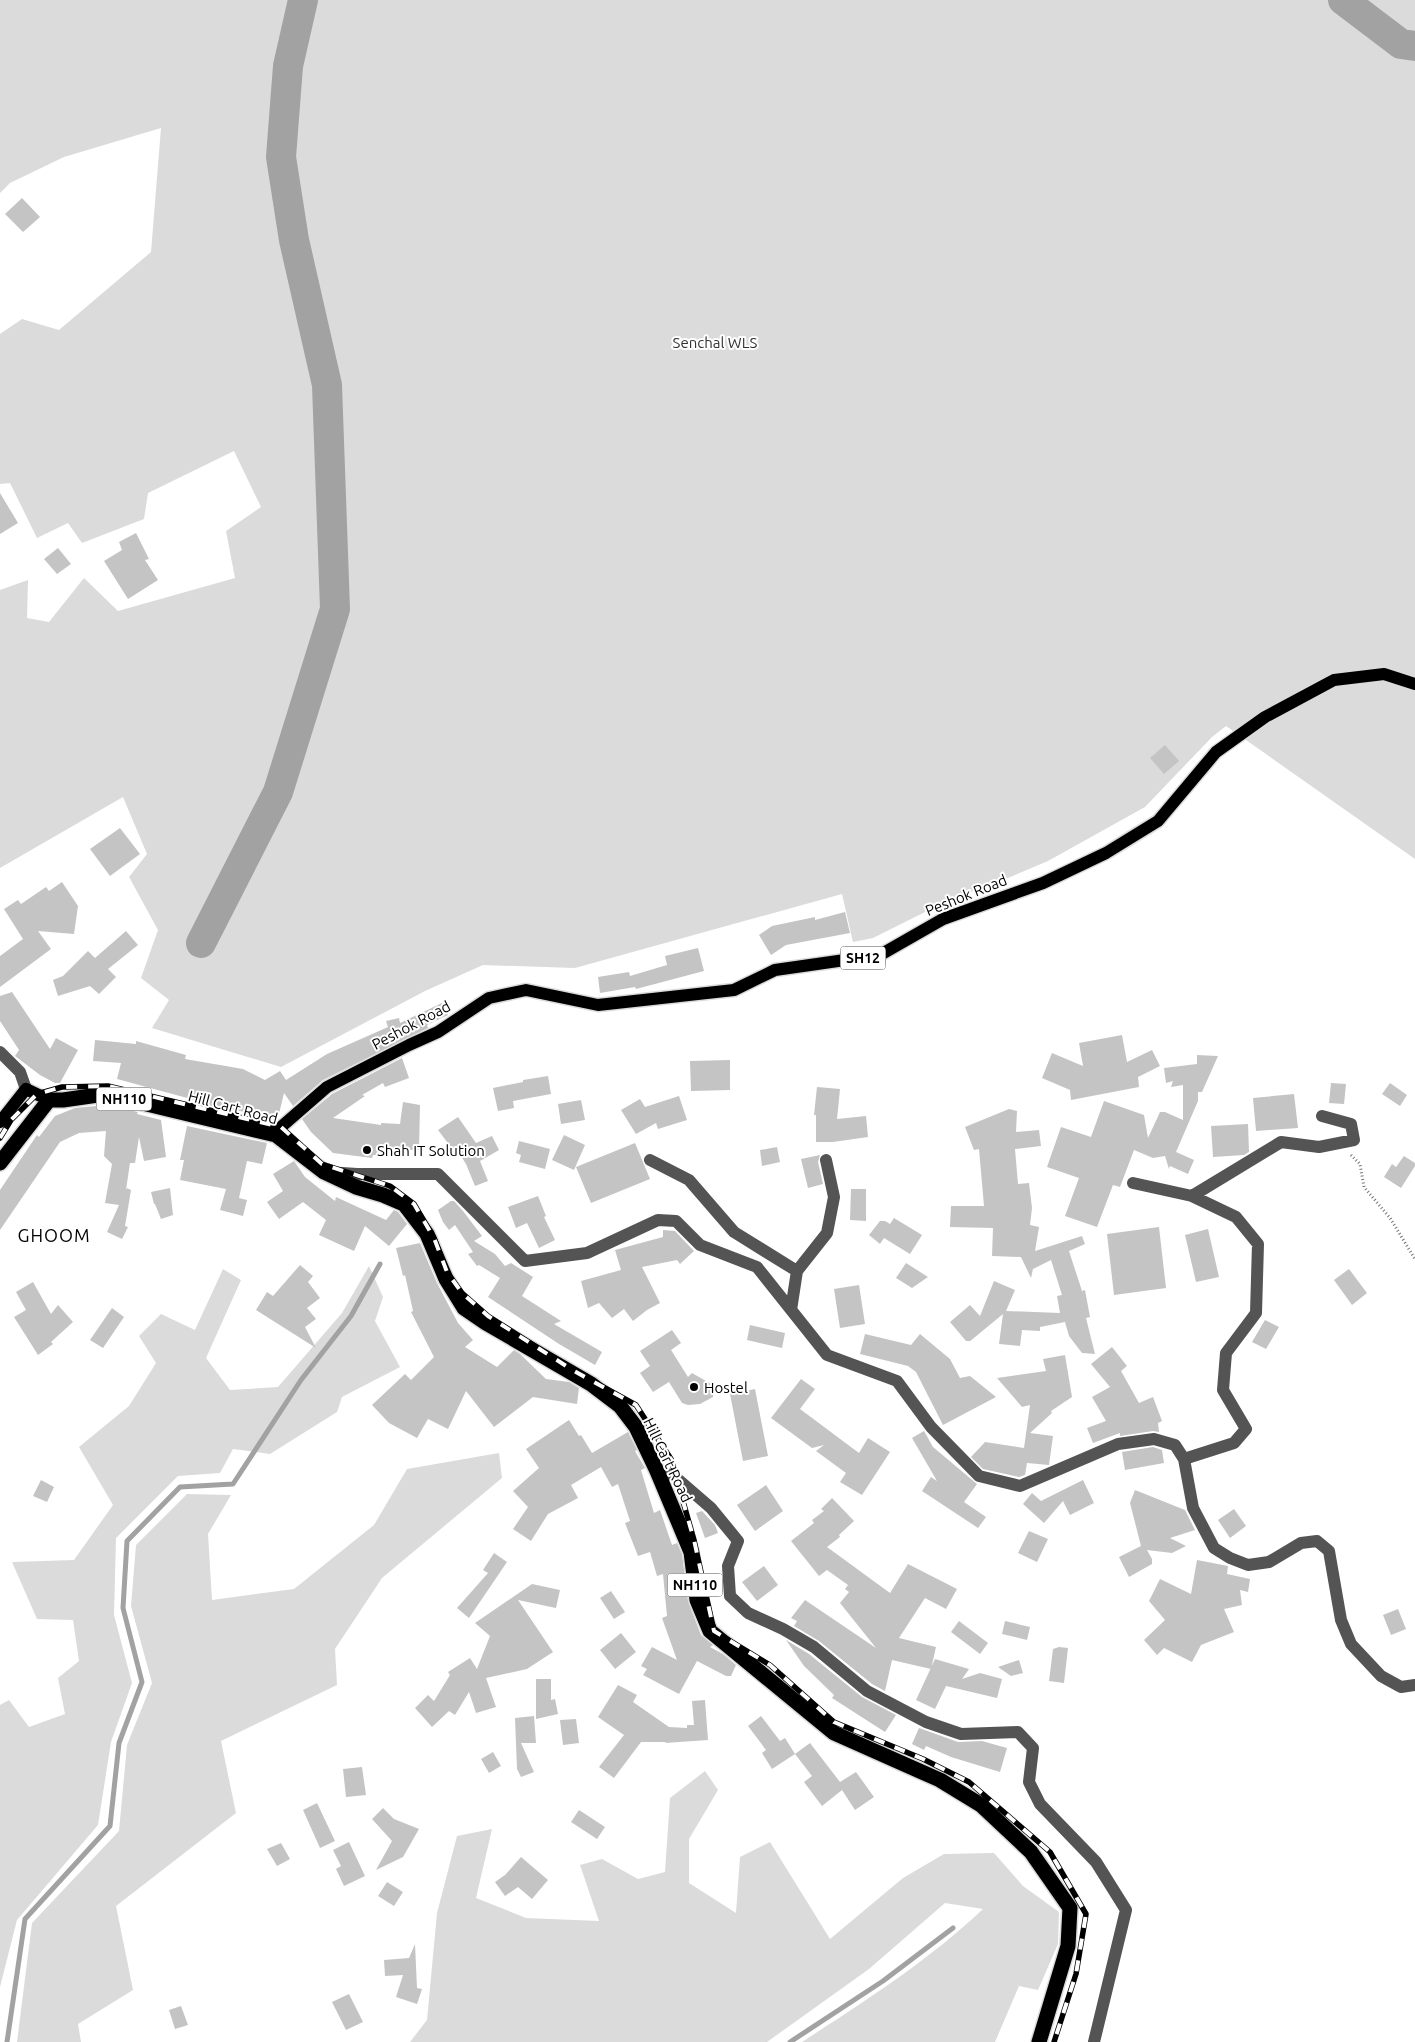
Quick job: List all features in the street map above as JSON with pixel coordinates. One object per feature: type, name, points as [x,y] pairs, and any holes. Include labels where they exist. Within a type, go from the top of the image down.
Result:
[{"type":"highway","name":"Hill Cart Road","points":[[48,1100],[63,1100],[105,1094],[276,1135],[324,1172],[356,1187],[404,1204],[427,1234],[446,1278],[464,1308],[486,1323],[591,1384],[620,1406],[636,1427],[657,1471],[691,1552],[698,1600],[710,1631],[834,1733],[940,1780],[980,1806],[1031,1852],[1070,1908],[1068,1946],[1039,2042]]},
{"type":"highway","points":[[0,1163],[48,1100]]},
{"type":"main road","name":"Peshok Road","points":[[276,1135],[281,1127],[327,1086],[438,1032],[489,998],[526,990],[598,1005],[734,990],[775,970],[880,955],[943,919],[1043,883],[1106,853],[1158,821],[1216,752],[1265,717],[1334,680],[1384,674],[1415,684]]},
{"type":"main road","points":[[0,1122],[26,1089],[48,1100]]},
{"type":"street","points":[[0,1052],[20,1072],[26,1089]]},
{"type":"street","points":[[1192,1196],[1281,1142],[1319,1147],[1354,1140],[1351,1124],[1322,1116]]},
{"type":"street","points":[[650,1160],[689,1180],[734,1232],[797,1271]]},
{"type":"street","points":[[791,1310],[797,1271],[826,1232],[834,1197],[826,1160]]},
{"type":"street","points":[[324,1172],[438,1174],[525,1261],[587,1253],[658,1220],[676,1221],[700,1245],[757,1267],[827,1355],[897,1381],[931,1427],[979,1476],[1020,1486],[1118,1444],[1154,1439],[1175,1445],[1184,1460],[1193,1508],[1214,1548],[1230,1558],[1248,1565],[1269,1562],[1301,1543],[1317,1541],[1329,1550],[1341,1620],[1351,1644],[1381,1676],[1401,1687],[1415,1685]]},
{"type":"street","points":[[1133,1183],[1192,1196],[1236,1217],[1258,1244],[1256,1313],[1226,1353],[1223,1390],[1246,1429],[1234,1443],[1184,1460]]},
{"type":"street","points":[[657,1471],[674,1476],[711,1508],[738,1541],[728,1566],[730,1596],[748,1612],[814,1647],[867,1691],[926,1722],[961,1734],[1018,1732],[1032,1748],[1029,1782],[1040,1804],[1096,1862],[1126,1910],[1094,2042]]},
{"type":"path","points":[[1345,1154],[1354,1156],[1360,1164],[1364,1187],[1390,1218],[1415,1259]]},
{"type":"green space","name":"Senchal WLS","points":[[0,0],[296,0],[281,66],[272,160],[319,388],[324,608],[267,790],[196,940],[197,954],[208,948],[284,793],[341,609],[333,383],[285,156],[298,55],[310,0],[1415,0],[1415,859],[1226,726],[1212,737],[1145,807],[1048,861],[996,883],[951,899],[873,938],[853,942],[842,894],[575,968],[483,965],[425,991],[281,1067],[152,1028],[169,1000],[141,978],[158,930],[129,877],[147,854],[123,797],[0,868],[0,590],[28,580],[27,618],[49,622],[84,578],[118,611],[235,578],[226,531],[261,507],[234,451],[148,493],[144,519],[82,543],[68,523],[37,538],[10,483],[0,484],[0,334],[22,319],[59,330],[151,252],[161,128],[64,157],[10,183],[0,193]]},
{"type":"green space","points":[[369,1266],[383,1297],[375,1321],[400,1367],[342,1397],[337,1412],[270,1454],[233,1449],[220,1473],[178,1476],[116,1538],[114,1615],[132,1683],[111,1742],[98,1825],[17,1920],[0,1987],[0,1705],[9,1700],[29,1727],[65,1714],[58,1678],[79,1661],[73,1620],[37,1619],[12,1562],[74,1560],[113,1505],[79,1447],[129,1406],[156,1363],[139,1336],[161,1314],[195,1330],[223,1269],[241,1280],[206,1358],[230,1390],[278,1387],[342,1313]]},
{"type":"green space","points":[[499,1453],[502,1478],[382,1578],[335,1649],[337,1685],[221,1741],[236,1813],[116,1906],[133,1990],[78,2024],[81,2042],[17,2042],[32,1923],[119,1831],[127,1745],[152,1683],[131,1606],[136,1545],[187,1494],[231,1495],[208,1534],[212,1600],[294,1589],[374,1525],[407,1469]]},
{"type":"green space","points":[[705,1771],[718,1790],[689,1839],[689,1883],[736,1913],[740,1857],[770,1842],[830,1939],[903,1878],[944,1854],[994,1853],[1023,1886],[1059,1912],[1058,1944],[1038,1990],[1019,1986],[995,2042],[802,2042],[918,1963],[983,1909],[945,1903],[869,1969],[767,2042],[410,2042],[427,2020],[437,1913],[457,1836],[492,1829],[476,1898],[526,1918],[599,1921],[580,1865],[602,1859],[638,1879],[665,1872],[670,1798]]},
{"type":"building","points":[[22,198],[40,217],[23,232],[5,214]]},
{"type":"building","points":[[0,493],[18,523],[0,534]]},
{"type":"building","points":[[136,533],[149,559],[145,560],[158,580],[128,599],[104,561],[122,550],[119,542]]},
{"type":"building","points":[[58,548],[71,564],[57,574],[44,559]]},
{"type":"building","points":[[1165,745],[1179,761],[1164,774],[1150,758]]},
{"type":"building","points":[[120,828],[140,854],[110,876],[90,849]]},
{"type":"building","points":[[62,882],[78,906],[74,934],[38,931],[51,949],[0,987],[0,956],[23,939],[4,909],[18,900],[21,904],[46,887],[49,891]]},
{"type":"building","points":[[845,912],[850,933],[786,945],[771,955],[759,935],[772,926],[815,917],[815,920]]},
{"type":"building","points":[[126,931],[138,945],[108,969],[116,977],[99,994],[90,986],[58,996],[53,980],[63,976],[88,951],[95,958]]},
{"type":"building","points":[[698,948],[704,971],[636,989],[635,987],[600,993],[598,977],[629,972],[630,976],[667,965],[665,956]]},
{"type":"building","points":[[12,992],[50,1049],[56,1038],[78,1050],[60,1083],[55,1083],[40,1075],[15,1056],[19,1050],[0,1021],[0,996]]},
{"type":"building","points":[[442,1003],[448,1015],[427,1025],[428,1028],[323,1080],[293,1106],[284,1093],[278,1118],[202,1104],[202,1102],[117,1079],[121,1063],[93,1061],[95,1040],[136,1044],[136,1041],[186,1055],[185,1059],[243,1069],[265,1080],[280,1071],[286,1080],[327,1054],[388,1027],[386,1021],[399,1018],[400,1023]]},
{"type":"building","points":[[1122,1035],[1127,1062],[1152,1050],[1160,1066],[1138,1077],[1139,1087],[1071,1100],[1070,1090],[1042,1078],[1052,1053],[1083,1066],[1079,1043]]},
{"type":"building","points":[[1197,1055],[1218,1056],[1202,1092],[1198,1092],[1198,1101],[1176,1152],[1194,1160],[1188,1174],[1170,1166],[1169,1169],[1165,1156],[1153,1158],[1134,1150],[1120,1187],[1113,1185],[1097,1227],[1065,1216],[1079,1178],[1047,1167],[1061,1127],[1091,1137],[1104,1101],[1144,1115],[1148,1138],[1160,1112],[1165,1112],[1183,1120],[1183,1085],[1171,1087],[1173,1081],[1166,1083],[1164,1068],[1197,1064]]},
{"type":"building","points":[[402,1058],[409,1078],[385,1087],[383,1083],[362,1095],[365,1096],[333,1118],[381,1125],[381,1123],[400,1124],[403,1102],[420,1105],[419,1150],[402,1150],[402,1156],[373,1155],[372,1158],[333,1153],[311,1132],[302,1119],[332,1094]]},
{"type":"building","points":[[730,1060],[730,1090],[691,1091],[690,1061]]},
{"type":"building","points":[[548,1076],[551,1094],[513,1101],[514,1108],[498,1111],[493,1088]]},
{"type":"building","points":[[1331,1083],[1346,1084],[1344,1104],[1329,1103]]},
{"type":"building","points":[[1390,1083],[1407,1095],[1400,1106],[1382,1094]]},
{"type":"building","points":[[817,1087],[840,1089],[837,1119],[866,1116],[868,1137],[833,1142],[816,1142],[816,1115],[814,1115]]},
{"type":"building","points":[[1294,1094],[1298,1128],[1256,1131],[1253,1098]]},
{"type":"building","points":[[679,1096],[687,1120],[658,1129],[656,1123],[636,1134],[621,1110],[640,1099],[645,1107]]},
{"type":"building","points":[[581,1100],[585,1120],[561,1124],[558,1104]]},
{"type":"building","points":[[106,1105],[138,1112],[137,1114],[161,1120],[166,1157],[144,1161],[139,1137],[135,1163],[130,1163],[126,1190],[127,1188],[131,1190],[125,1226],[128,1227],[122,1239],[107,1232],[119,1205],[105,1203],[112,1164],[104,1156],[106,1131],[79,1133],[60,1142],[0,1230],[0,1190],[37,1135],[39,1137],[55,1116],[75,1108]]},
{"type":"building","points":[[1009,1109],[1017,1111],[1016,1132],[1039,1130],[1041,1146],[1015,1149],[1018,1184],[1029,1183],[1032,1208],[1030,1225],[1039,1227],[1035,1251],[1082,1236],[1085,1244],[1069,1251],[1082,1291],[1085,1290],[1090,1317],[1086,1318],[1095,1354],[1082,1353],[1069,1336],[1065,1322],[1040,1327],[1040,1331],[1022,1330],[1020,1346],[999,1344],[1003,1314],[969,1342],[950,1322],[970,1305],[980,1316],[994,1281],[1015,1290],[1006,1311],[1060,1313],[1057,1296],[1062,1295],[1051,1260],[1033,1269],[1031,1278],[1021,1257],[992,1256],[993,1228],[950,1227],[951,1206],[984,1206],[979,1149],[974,1150],[965,1127]]},
{"type":"building","points":[[458,1117],[476,1143],[492,1136],[499,1150],[480,1161],[488,1181],[475,1186],[466,1164],[456,1148],[453,1150],[438,1130]]},
{"type":"building","points":[[1248,1124],[1249,1152],[1244,1155],[1213,1157],[1211,1126]]},
{"type":"building","points":[[187,1126],[267,1143],[262,1164],[247,1161],[239,1198],[247,1200],[243,1216],[220,1210],[226,1189],[180,1180],[184,1160],[180,1160]]},
{"type":"building","points":[[564,1135],[585,1145],[574,1170],[552,1160]]},
{"type":"building","points":[[519,1141],[550,1149],[545,1169],[519,1162],[521,1155],[516,1153]]},
{"type":"building","points":[[635,1143],[650,1179],[591,1203],[576,1167]]},
{"type":"building","points":[[777,1147],[780,1162],[762,1166],[760,1150]]},
{"type":"building","points":[[820,1155],[818,1162],[823,1184],[808,1188],[801,1159]]},
{"type":"building","points":[[1404,1156],[1415,1163],[1415,1166],[1401,1188],[1384,1177],[1392,1164],[1396,1167]]},
{"type":"building","points":[[294,1161],[305,1177],[335,1201],[336,1197],[386,1220],[394,1210],[398,1212],[407,1224],[389,1246],[365,1226],[354,1251],[319,1235],[326,1220],[303,1202],[279,1219],[267,1202],[283,1191],[273,1174]]},
{"type":"building","points":[[170,1188],[173,1215],[161,1219],[151,1192]]},
{"type":"building","points":[[851,1189],[866,1189],[866,1221],[850,1220]]},
{"type":"building","points":[[538,1196],[546,1216],[544,1217],[555,1240],[539,1248],[527,1223],[516,1228],[508,1207]]},
{"type":"building","points":[[454,1201],[463,1211],[482,1236],[474,1241],[495,1254],[505,1266],[511,1263],[533,1277],[522,1296],[561,1321],[554,1324],[602,1352],[595,1365],[559,1344],[488,1297],[500,1278],[479,1265],[477,1266],[468,1254],[473,1252],[455,1225],[449,1230],[443,1222],[438,1210]]},
{"type":"building","points":[[894,1218],[922,1235],[910,1254],[884,1238],[880,1244],[869,1235],[880,1221],[890,1224]]},
{"type":"building","points":[[1159,1227],[1166,1288],[1114,1295],[1107,1234]]},
{"type":"building","points":[[1208,1229],[1219,1277],[1196,1282],[1185,1235]]},
{"type":"building","points":[[663,1230],[675,1231],[694,1251],[680,1264],[677,1260],[642,1267],[660,1303],[633,1321],[624,1309],[612,1318],[599,1303],[588,1308],[581,1281],[621,1270],[615,1250],[663,1237]]},
{"type":"building","points":[[420,1243],[437,1283],[458,1323],[473,1340],[465,1347],[497,1367],[514,1350],[546,1379],[569,1382],[579,1388],[577,1404],[533,1397],[494,1427],[466,1391],[448,1429],[428,1419],[417,1438],[389,1423],[372,1405],[405,1374],[411,1380],[434,1357],[411,1312],[413,1311],[405,1275],[403,1276],[396,1248]]},
{"type":"building","points":[[906,1263],[928,1277],[912,1288],[896,1278]]},
{"type":"building","points":[[300,1265],[313,1276],[308,1282],[320,1298],[307,1308],[316,1319],[305,1327],[316,1348],[256,1310],[267,1292],[273,1296]]},
{"type":"building","points":[[1349,1269],[1367,1293],[1352,1305],[1334,1280]]},
{"type":"building","points":[[33,1282],[51,1314],[58,1305],[73,1322],[51,1342],[53,1344],[38,1355],[14,1317],[26,1310],[16,1292]]},
{"type":"building","points":[[859,1285],[865,1324],[840,1328],[834,1289]]},
{"type":"building","points":[[112,1308],[124,1317],[103,1348],[90,1340]]},
{"type":"building","points":[[1265,1320],[1279,1327],[1266,1349],[1252,1342]]},
{"type":"building","points":[[750,1325],[785,1333],[782,1348],[747,1340]]},
{"type":"building","points":[[672,1330],[681,1343],[671,1350],[688,1377],[692,1373],[713,1385],[713,1397],[700,1404],[688,1405],[682,1403],[669,1382],[653,1392],[640,1373],[650,1366],[640,1351]]},
{"type":"building","points":[[865,1334],[911,1345],[920,1334],[950,1359],[960,1378],[970,1376],[996,1397],[943,1425],[916,1372],[908,1366],[860,1354]]},
{"type":"building","points":[[1112,1347],[1127,1366],[1121,1371],[1139,1403],[1153,1397],[1162,1421],[1158,1423],[1159,1432],[1153,1431],[1120,1436],[1120,1433],[1093,1443],[1087,1428],[1106,1421],[1092,1397],[1110,1387],[1091,1364]]},
{"type":"building","points":[[1065,1355],[1072,1397],[1051,1411],[1052,1413],[1030,1433],[1053,1436],[1049,1465],[1027,1463],[1025,1475],[1019,1477],[983,1469],[971,1457],[985,1442],[1024,1448],[1030,1405],[1022,1407],[997,1378],[1046,1371],[1043,1359]]},
{"type":"building","points":[[801,1379],[815,1389],[800,1409],[859,1453],[868,1438],[890,1452],[862,1495],[840,1482],[846,1473],[816,1451],[824,1445],[812,1448],[771,1418]]},
{"type":"building","points":[[755,1389],[768,1456],[743,1461],[730,1394]]},
{"type":"building","points":[[569,1420],[592,1453],[628,1432],[637,1450],[635,1451],[645,1468],[641,1470],[654,1513],[660,1510],[672,1545],[677,1543],[682,1554],[688,1601],[701,1635],[713,1645],[710,1647],[723,1654],[736,1665],[731,1676],[726,1676],[697,1661],[679,1694],[643,1675],[647,1669],[641,1666],[652,1647],[677,1660],[662,1618],[667,1616],[663,1574],[657,1576],[650,1552],[638,1556],[625,1523],[630,1521],[618,1484],[612,1487],[601,1467],[571,1485],[578,1498],[548,1514],[531,1541],[513,1529],[528,1507],[513,1491],[539,1468],[526,1449]]},
{"type":"building","points":[[924,1431],[933,1447],[977,1484],[964,1502],[986,1517],[978,1528],[922,1491],[931,1477],[937,1481],[912,1438]]},
{"type":"building","points":[[1153,1447],[1162,1450],[1164,1463],[1125,1470],[1122,1452]]},
{"type":"building","points":[[41,1480],[54,1487],[47,1502],[33,1496]]},
{"type":"building","points":[[1083,1480],[1094,1503],[1070,1515],[1063,1501],[1044,1523],[1023,1504],[1032,1493],[1041,1501]]},
{"type":"building","points":[[766,1485],[783,1511],[755,1531],[737,1505]]},
{"type":"building","points":[[1135,1490],[1185,1510],[1195,1530],[1170,1538],[1186,1546],[1172,1553],[1147,1550],[1152,1559],[1152,1564],[1129,1577],[1119,1557],[1141,1546],[1130,1503]]},
{"type":"building","points":[[832,1498],[854,1521],[839,1535],[840,1537],[827,1547],[890,1593],[908,1564],[957,1589],[946,1609],[925,1598],[899,1638],[936,1647],[931,1669],[892,1660],[885,1691],[872,1684],[819,1641],[794,1626],[797,1621],[791,1618],[805,1600],[876,1648],[840,1603],[849,1592],[845,1589],[848,1585],[827,1570],[819,1576],[791,1541],[814,1523],[812,1520],[824,1511],[821,1509]]},
{"type":"building","points":[[1234,1509],[1246,1526],[1230,1538],[1218,1520]]},
{"type":"building","points":[[702,1511],[715,1525],[718,1533],[705,1538],[696,1513]]},
{"type":"building","points":[[1029,1531],[1048,1539],[1037,1562],[1018,1553]]},
{"type":"building","points":[[494,1553],[507,1562],[469,1618],[457,1608],[488,1573],[483,1570]]},
{"type":"building","points":[[1197,1560],[1228,1566],[1227,1574],[1250,1579],[1248,1592],[1240,1590],[1242,1605],[1224,1609],[1234,1632],[1201,1645],[1192,1662],[1164,1648],[1157,1655],[1144,1640],[1165,1620],[1149,1601],[1160,1579],[1191,1594]]},
{"type":"building","points":[[764,1566],[778,1585],[757,1601],[742,1582]]},
{"type":"building","points":[[532,1584],[560,1590],[556,1608],[518,1600],[553,1652],[527,1669],[486,1678],[496,1707],[476,1713],[469,1692],[455,1715],[449,1711],[432,1727],[415,1708],[428,1695],[434,1701],[450,1675],[448,1672],[470,1658],[477,1669],[490,1636],[475,1623]]},
{"type":"building","points":[[611,1591],[625,1612],[614,1619],[600,1598]]},
{"type":"building","points":[[1398,1609],[1406,1629],[1391,1635],[1383,1615]]},
{"type":"building","points":[[959,1621],[988,1643],[980,1654],[951,1632]]},
{"type":"building","points":[[1005,1621],[1030,1627],[1027,1640],[1002,1634]]},
{"type":"building","points":[[621,1633],[636,1652],[615,1669],[600,1650]]},
{"type":"building","points":[[786,1640],[809,1654],[862,1697],[896,1715],[885,1732],[832,1698],[834,1695],[804,1666]]},
{"type":"building","points":[[1059,1647],[1068,1648],[1064,1683],[1049,1681],[1053,1649]]},
{"type":"building","points":[[935,1659],[969,1669],[962,1679],[980,1673],[1002,1679],[997,1698],[946,1686],[935,1709],[916,1700]]},
{"type":"building","points":[[1019,1660],[1023,1673],[1011,1676],[998,1667]]},
{"type":"building","points":[[536,1679],[551,1679],[551,1700],[555,1699],[558,1714],[536,1719]]},
{"type":"building","points":[[618,1685],[637,1695],[633,1702],[669,1727],[687,1728],[687,1725],[694,1725],[692,1701],[705,1700],[708,1740],[665,1743],[641,1742],[614,1778],[599,1767],[624,1735],[598,1717]]},
{"type":"building","points":[[534,1716],[536,1743],[521,1743],[534,1772],[521,1777],[517,1769],[515,1718]]},
{"type":"building","points":[[761,1716],[780,1741],[785,1738],[795,1754],[772,1769],[762,1753],[766,1750],[748,1726]]},
{"type":"building","points":[[576,1719],[579,1743],[563,1745],[560,1720]]},
{"type":"building","points":[[919,1728],[958,1742],[982,1741],[1007,1748],[1000,1772],[951,1757],[926,1746],[924,1750],[912,1744]]},
{"type":"building","points":[[810,1743],[840,1782],[856,1772],[874,1797],[855,1810],[842,1790],[822,1806],[804,1782],[812,1776],[795,1754]]},
{"type":"building","points":[[493,1752],[501,1766],[489,1773],[481,1759]]},
{"type":"building","points":[[362,1767],[366,1795],[346,1797],[343,1769]]},
{"type":"building","points":[[317,1803],[335,1841],[320,1848],[303,1810]]},
{"type":"building","points":[[383,1808],[394,1819],[419,1829],[403,1857],[376,1870],[392,1841],[372,1819]]},
{"type":"building","points":[[579,1810],[605,1827],[597,1839],[571,1822]]},
{"type":"building","points":[[349,1842],[365,1876],[344,1886],[336,1869],[341,1866],[333,1850]]},
{"type":"building","points":[[281,1843],[290,1859],[277,1866],[267,1849]]},
{"type":"building","points":[[521,1857],[548,1880],[532,1899],[518,1887],[505,1896],[495,1882],[505,1875]]},
{"type":"building","points":[[387,1882],[403,1892],[394,1906],[378,1896]]},
{"type":"building","points":[[415,1944],[417,1988],[422,1989],[417,2004],[396,1997],[403,1975],[385,1976],[384,1960],[409,1958]]},
{"type":"building","points":[[349,1994],[363,2022],[346,2030],[332,2002]]},
{"type":"building","points":[[181,2006],[188,2025],[175,2029],[169,2010]]},
{"type":"waterway","points":[[201,943],[278,792],[335,609],[327,385],[294,240],[281,157],[288,66],[303,0]]},
{"type":"waterway","points":[[1343,0],[1401,44],[1415,46]]},
{"type":"waterway","points":[[7,2042],[25,1919],[110,1826],[119,1743],[142,1682],[123,1608],[127,1541],[180,1487],[233,1484],[301,1380],[351,1316],[380,1264]]},
{"type":"waterway","points":[[790,2042],[883,1981],[953,1928]]},
{"type":"railway","points":[[0,1138],[11,1120],[37,1094],[62,1087],[108,1086],[281,1127],[322,1164],[390,1186],[414,1204],[434,1238],[447,1272],[462,1293],[488,1316],[574,1371],[636,1405],[671,1459],[694,1540],[714,1631],[770,1665],[834,1722],[923,1759],[969,1782],[1050,1852],[1086,1914],[1076,1974],[1054,2042]]},
{"type":"place","name":"Shah IT Solution","points":[[367,1150]]},
{"type":"place","name":"Hostel","points":[[694,1387]]},
{"type":"district","name":"GHOOM","points":[[54,1235]]}]
